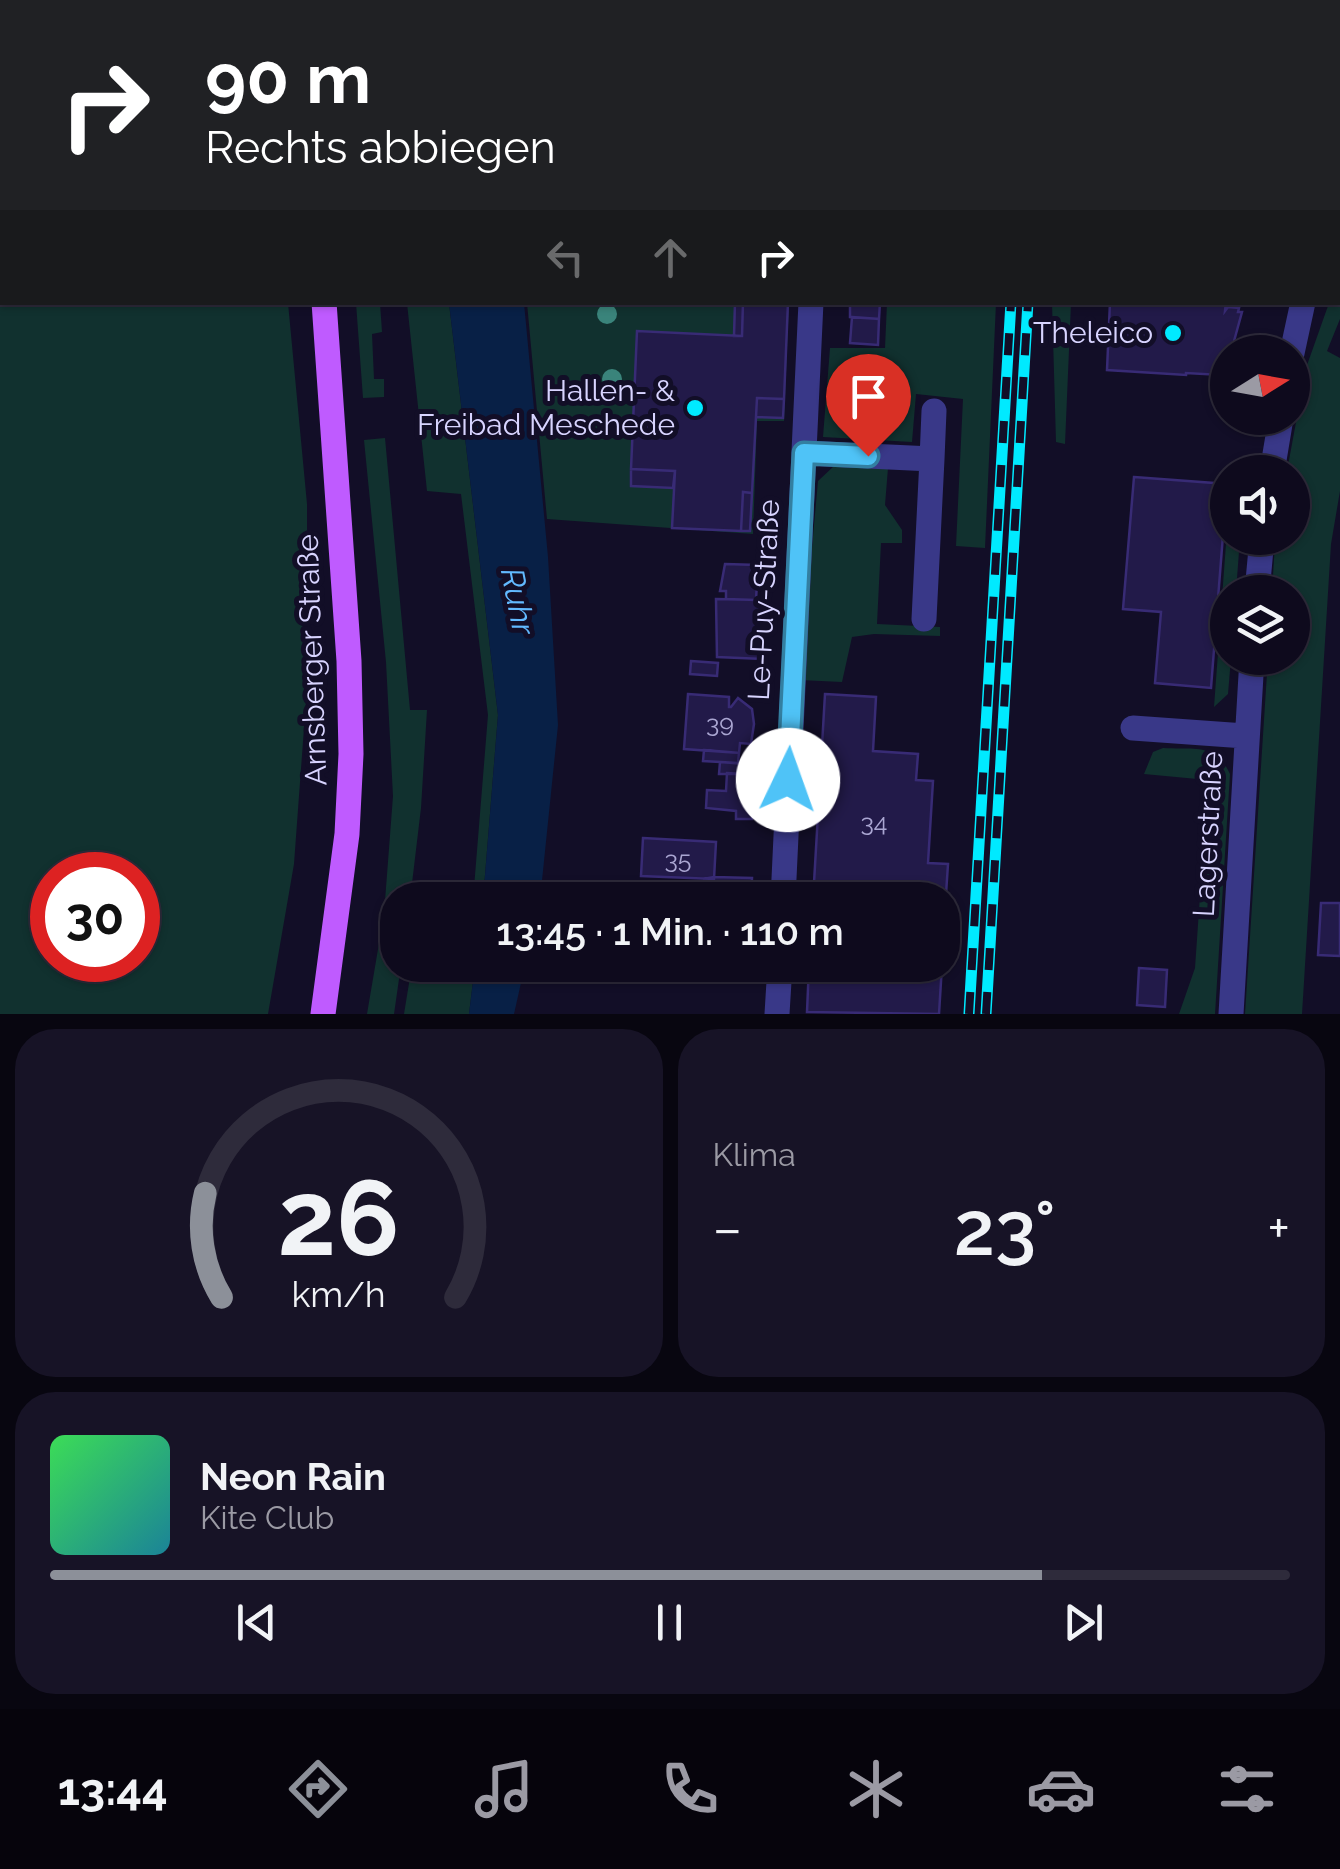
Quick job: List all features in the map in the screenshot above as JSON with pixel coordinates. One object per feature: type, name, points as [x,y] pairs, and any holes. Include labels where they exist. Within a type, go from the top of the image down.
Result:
[{"type":"main road","name":"Arnsberger Straße","points":[[323,1014],[347,834],[351,754],[349,660],[324,305]]},
{"type":"street","name":"Le-Puy-Straße","points":[[784,882],[811,305]]},
{"type":"street","points":[[1296,335],[1302,305]]},
{"type":"street","points":[[924,619],[934,411]]},
{"type":"street","points":[[804,453],[932,459]]},
{"type":"street","name":"Lagerstraße","points":[[1230,1014],[1250,675]]},
{"type":"street","points":[[1133,728],[1245,736]]},
{"type":"street","points":[[778,1014],[779,982]]},
{"type":"green space","points":[[0,305],[288,305],[307,504],[307,687],[294,864],[268,1014],[0,1014]]},
{"type":"green space","points":[[356,305],[380,305],[382,332],[372,334],[374,379],[384,379],[384,397],[363,398]]},
{"type":"green space","points":[[407,305],[449,305],[498,715],[484,882],[474,882],[488,715],[461,494],[427,491]]},
{"type":"green space","points":[[527,305],[789,305],[784,421],[757,421],[753,534],[547,519]]},
{"type":"green space","points":[[887,305],[996,305],[985,548],[956,546],[963,399],[916,394],[912,442],[823,437],[830,348],[885,348]]},
{"type":"green space","points":[[1052,305],[1071,305],[1065,444],[1056,442]]},
{"type":"green space","points":[[1328,305],[1340,305],[1340,319],[1327,351],[1340,358],[1340,491],[1331,544],[1302,1014],[1245,1014],[1267,675],[1310,675],[1310,575],[1273,575],[1274,555],[1310,555],[1310,455],[1290,455],[1294,435],[1310,435],[1310,357]]},
{"type":"green space","points":[[385,438],[410,710],[427,710],[412,882],[386,882],[393,796],[386,662],[364,440]]},
{"type":"green space","points":[[834,466],[888,468],[885,505],[902,530],[902,543],[881,543],[877,624],[940,627],[940,636],[852,637],[842,682],[800,680],[818,481]]},
{"type":"green space","points":[[1225,555],[1239,555],[1237,575],[1224,575]]},
{"type":"green space","points":[[1216,675],[1230,675],[1228,694],[1214,707]]},
{"type":"green space","points":[[1163,748],[1210,752],[1230,774],[1215,1014],[1179,1014],[1195,968],[1208,780],[1144,774],[1153,752]]},
{"type":"green space","points":[[380,938],[380,982],[399,982],[394,1014],[367,1014]]},
{"type":"green space","points":[[409,982],[473,982],[469,1014],[404,1014]]},
{"type":"water","name":"Ruhr","points":[[449,305],[524,305],[548,557],[558,725],[542,882],[484,882],[498,715]]},
{"type":"water","points":[[473,982],[521,982],[514,1014],[469,1014]]},
{"type":"building","points":[[735,305],[743,305],[742,336],[734,336]]},
{"type":"building","name":"Hallen- & Freibad Meschede","points":[[743,305],[788,305],[784,399],[757,398],[752,493],[743,492],[741,531],[672,528],[675,471],[631,469],[637,331],[742,336]]},
{"type":"building","points":[[850,305],[880,305],[879,319],[850,317]]},
{"type":"building","name":"Theleico","points":[[1110,305],[1226,305],[1225,311],[1228,307],[1239,308],[1238,312],[1242,312],[1236,335],[1210,335],[1210,374],[1107,370]]},
{"type":"building","points":[[852,317],[879,319],[878,345],[850,343]]},
{"type":"building","points":[[757,398],[784,399],[783,418],[756,417]]},
{"type":"building","points":[[631,469],[675,471],[673,488],[631,486]]},
{"type":"building","points":[[1134,477],[1210,483],[1210,555],[1221,555],[1220,575],[1210,575],[1211,688],[1155,683],[1161,612],[1123,609]]},
{"type":"building","points":[[743,492],[752,493],[750,531],[741,531]]},
{"type":"building","points":[[725,564],[758,565],[756,600],[726,599],[726,591],[720,591]]},
{"type":"building","points":[[716,599],[761,600],[759,641],[764,642],[764,659],[717,657]]},
{"type":"building","points":[[691,661],[718,663],[717,676],[690,674]]},
{"type":"building","points":[[688,694],[729,697],[729,707],[738,698],[752,709],[751,744],[740,743],[739,753],[684,749]]},
{"type":"building","points":[[825,694],[876,697],[873,751],[918,754],[916,780],[933,781],[928,863],[948,864],[947,882],[814,882]]},
{"type":"building","points":[[704,750],[739,753],[738,763],[703,761]]},
{"type":"building","points":[[720,762],[745,764],[744,774],[719,774]]},
{"type":"building","points":[[727,773],[758,775],[756,812],[753,811],[752,819],[736,819],[736,811],[706,808],[707,790],[726,791]]},
{"type":"building","points":[[643,838],[716,842],[714,879],[641,876]]},
{"type":"building","points":[[752,878],[752,882],[703,882]]},
{"type":"building","points":[[1321,903],[1340,903],[1340,956],[1318,955]]},
{"type":"building","points":[[1139,968],[1167,970],[1165,1007],[1137,1005]]},
{"type":"building","points":[[808,982],[941,982],[939,1014],[807,1012]]},
{"type":"railway","points":[[969,1014],[1011,305]]},
{"type":"railway","points":[[986,1014],[1028,305]]},
{"type":"place","name":"Theleico","points":[[1173,333]]},
{"type":"place","name":"Hallen- & Freibad Meschede","points":[[695,408]]},
{"type":"route","points":[[788,780],[804,453],[868,456]]}]
